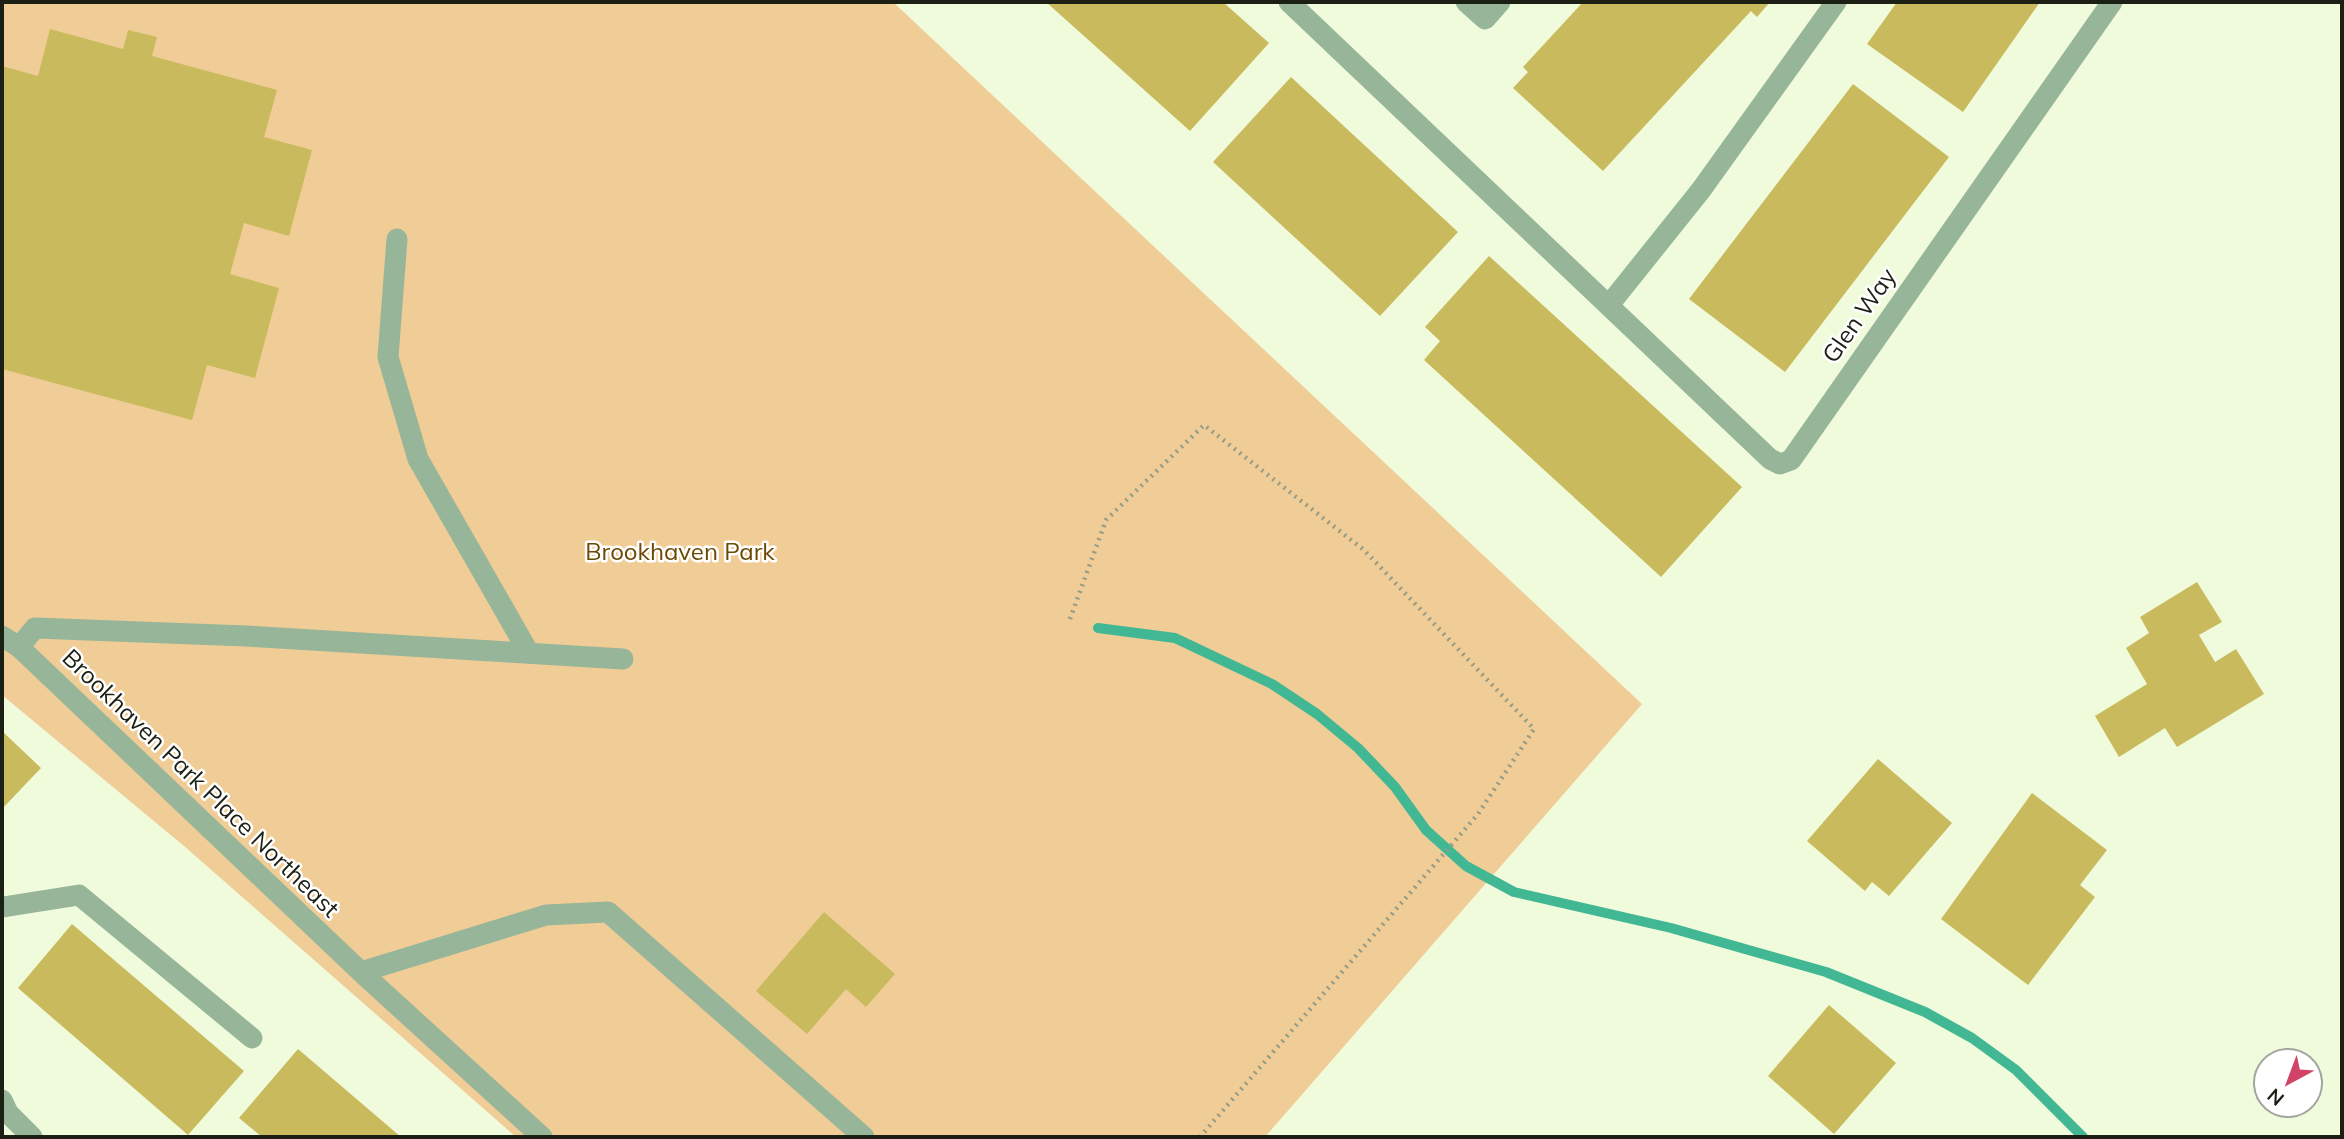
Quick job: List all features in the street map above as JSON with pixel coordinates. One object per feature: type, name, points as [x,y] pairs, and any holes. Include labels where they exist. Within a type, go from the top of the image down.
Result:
[{"type":"street","name":"Glen Way","points":[[1289,2],[1770,459],[1780,464],[1791,460],[2112,2]]},
{"type":"street","points":[[1466,2],[1485,19],[1500,2]]},
{"type":"street","points":[[1609,305],[1701,190],[1836,2]]},
{"type":"street","points":[[397,239],[388,357],[418,458],[529,653]]},
{"type":"street","points":[[10,642],[35,628],[246,636],[622,659]]},
{"type":"street","name":"Brookhaven Park Place Northeast","points":[[10,642],[248,868],[542,1137]]},
{"type":"street","points":[[2,907],[79,895],[252,1038]]},
{"type":"street","points":[[361,972],[546,915],[608,912],[863,1137]]},
{"type":"street","points":[[2,1100],[8,1114],[32,1137]]},
{"type":"path","points":[[1070,619],[1105,520],[1204,425],[1364,550],[1534,729],[1478,814],[1200,1137]]},
{"type":"green space","name":"Brookhaven Park","points":[[2,2],[893,2],[1642,704],[1265,1137],[516,1137],[184,846],[2,695]]},
{"type":"building","points":[[1046,2],[1223,2],[1269,43],[1190,131]]},
{"type":"building","points":[[1583,2],[1770,2],[1757,17],[1751,11],[1603,171],[1513,88],[1528,72],[1523,67]]},
{"type":"building","points":[[1897,2],[2040,2],[1963,112],[1867,44]]},
{"type":"building","points":[[50,29],[123,49],[128,30],[157,37],[152,56],[277,90],[264,137],[312,150],[289,236],[244,223],[230,274],[279,288],[255,378],[207,365],[192,420],[2,369],[2,66],[38,76]]},
{"type":"building","points":[[1291,77],[1458,232],[1380,316],[1213,162]]},
{"type":"building","points":[[1853,84],[1949,157],[1785,372],[1689,299]]},
{"type":"building","points":[[1489,256],[1742,487],[1661,577],[1424,360],[1440,341],[1425,327]]},
{"type":"building","points":[[2197,582],[2222,622],[2199,635],[2215,662],[2236,649],[2264,694],[2177,747],[2165,728],[2119,757],[2095,716],[2147,684],[2126,648],[2149,633],[2140,617]]},
{"type":"building","points":[[2,731],[41,768],[2,809]]},
{"type":"building","points":[[1878,759],[1952,823],[1889,896],[1872,882],[1865,891],[1807,841]]},
{"type":"building","points":[[2032,793],[2107,850],[2080,885],[2095,897],[2028,985],[1941,919]]},
{"type":"building","points":[[824,912],[895,974],[866,1007],[846,989],[807,1034],[756,991]]},
{"type":"building","points":[[72,924],[244,1071],[188,1135],[18,988]]},
{"type":"building","points":[[1829,1005],[1896,1063],[1834,1134],[1768,1076]]},
{"type":"building","points":[[298,1049],[401,1137],[262,1137],[239,1118]]},
{"type":"waterway","points":[[1098,628],[1175,638],[1272,684],[1317,714],[1358,748],[1395,787],[1426,830],[1466,866],[1514,892],[1671,928],[1826,972],[1925,1012],[1972,1038],[2016,1070],[2083,1137]]}]
